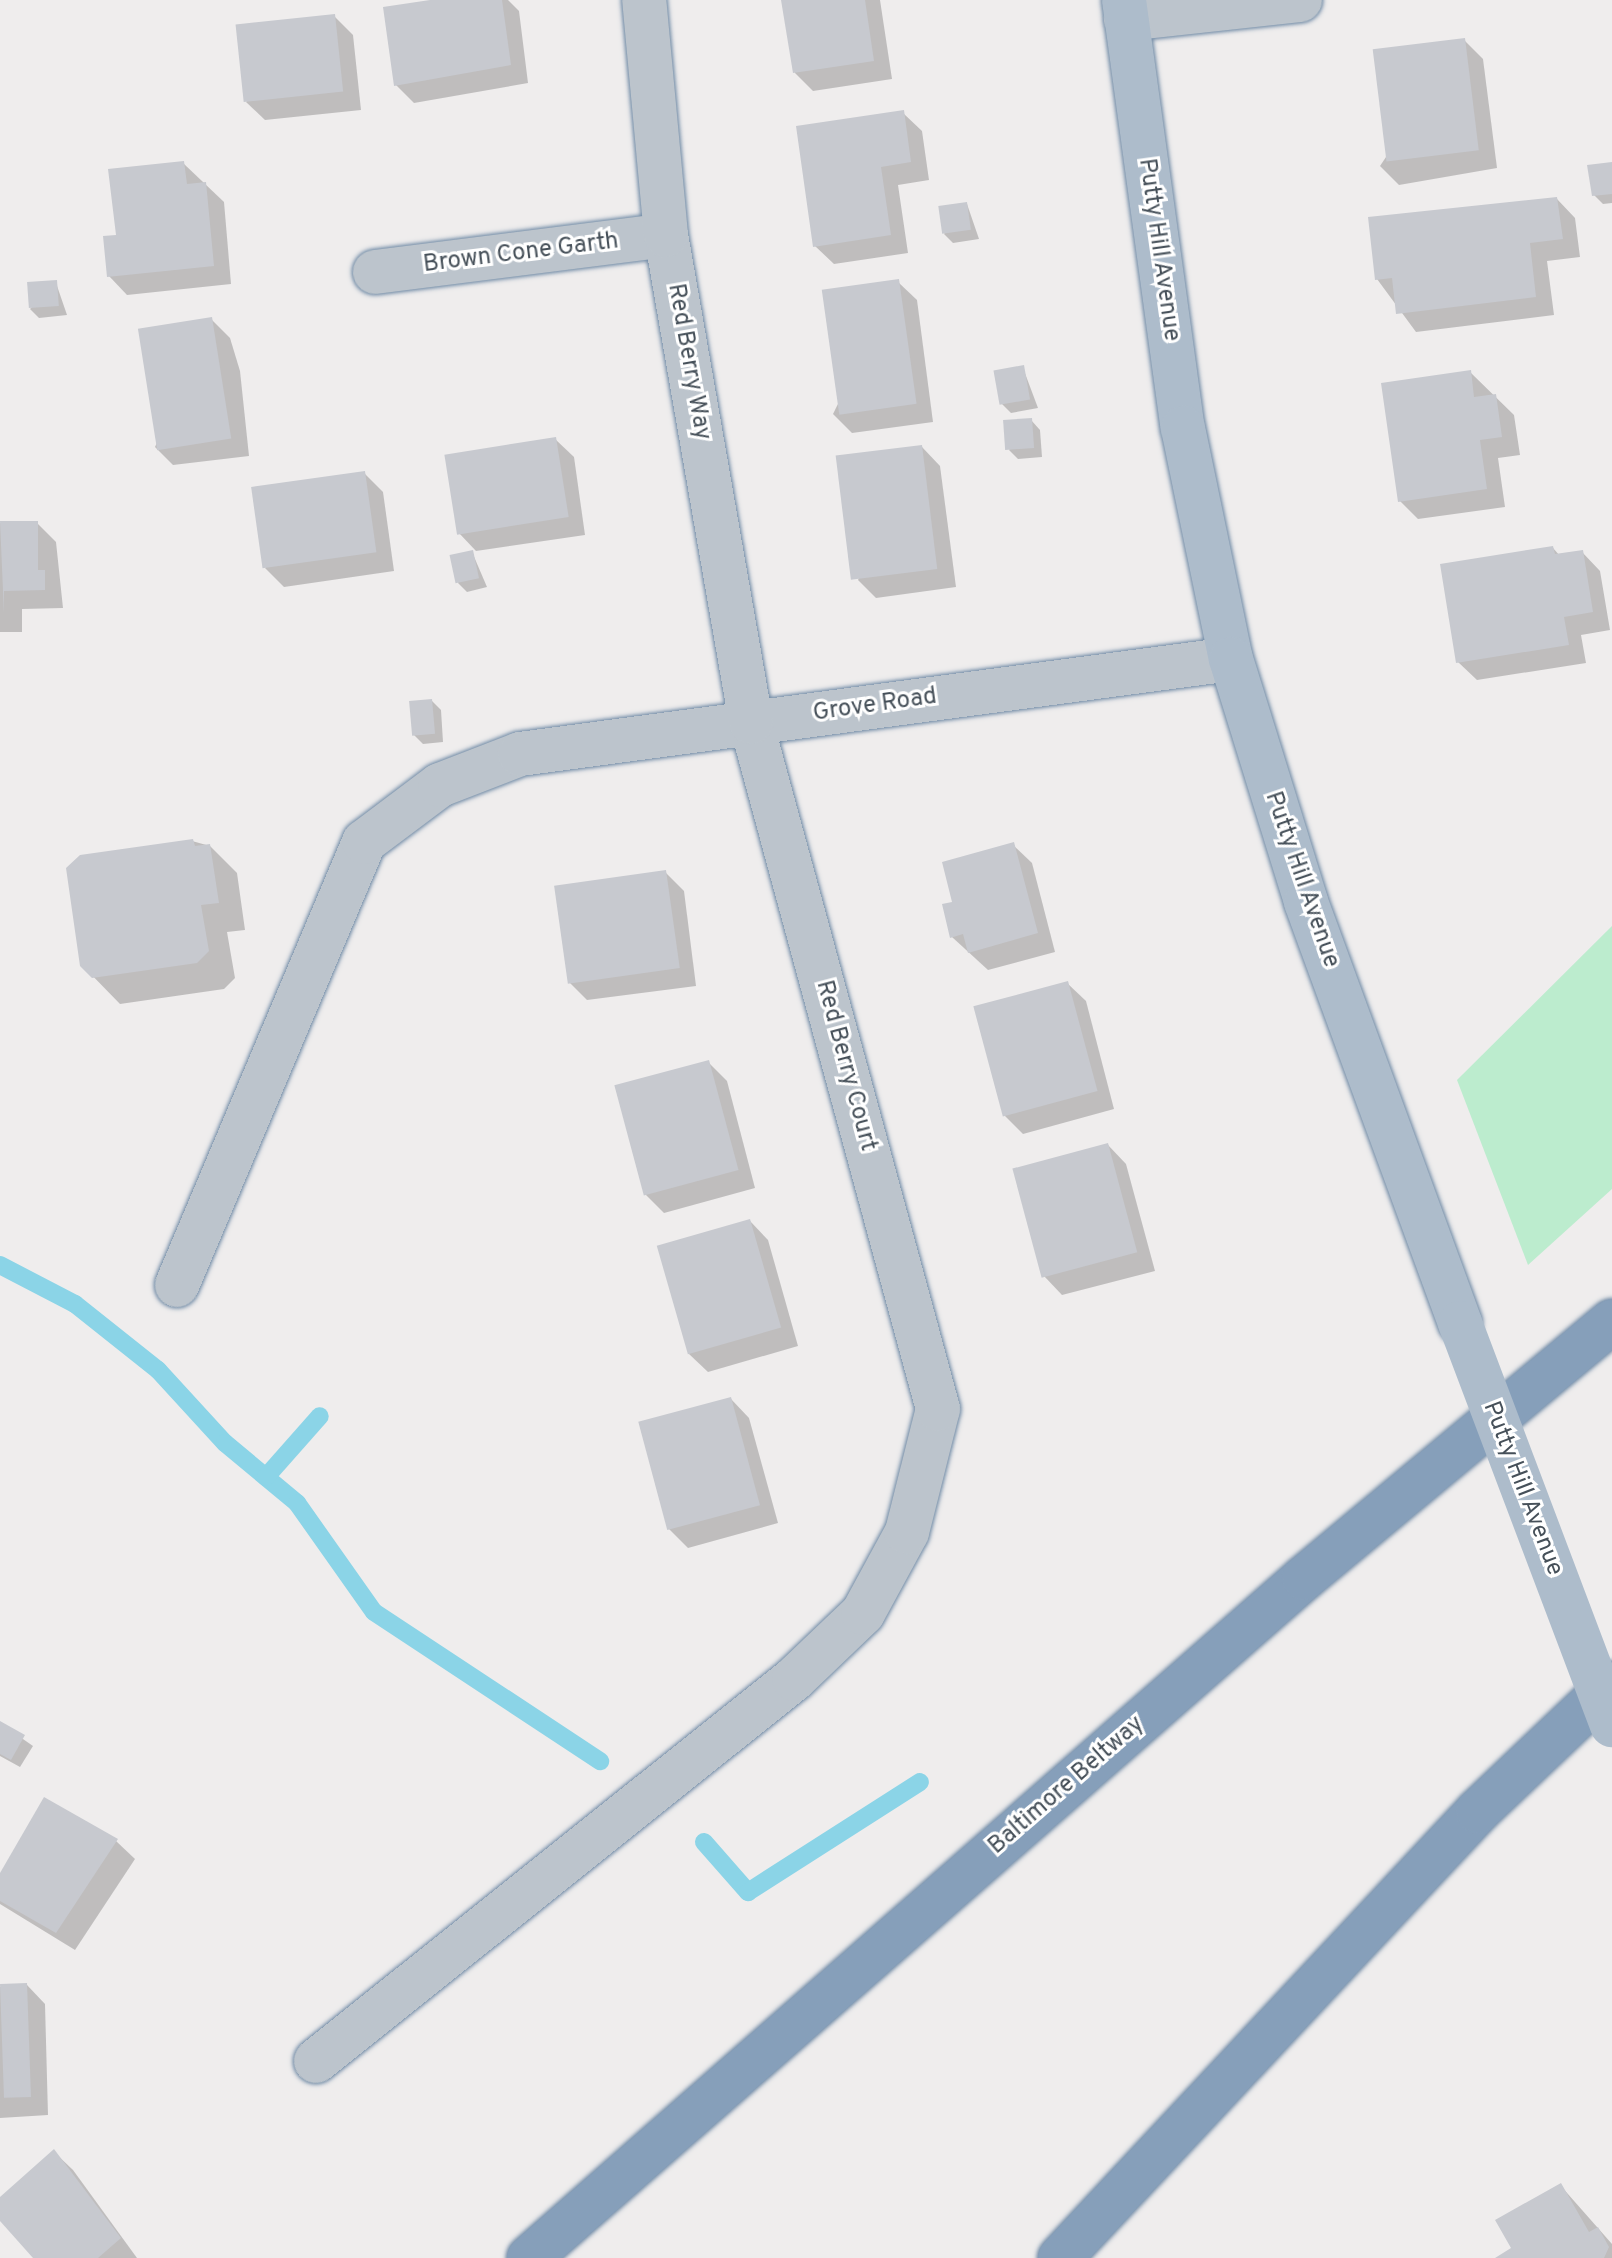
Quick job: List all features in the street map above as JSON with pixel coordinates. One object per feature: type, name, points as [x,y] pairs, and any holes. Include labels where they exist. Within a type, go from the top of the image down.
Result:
[{"type":"highway","name":"Baltimore Beltway","points":[[529,2258],[1304,1578],[1612,1321]]},
{"type":"highway","points":[[1060,2258],[1153,2155],[1478,1811],[1612,1684]]},
{"type":"highway","points":[[1067,2258],[1153,2155]]},
{"type":"main road","name":"Putty Hill Avenue","points":[[1125,10],[1183,428],[1231,659],[1306,902],[1612,1725]]},
{"type":"street","name":"Red Berry Way","points":[[644,0],[666,235],[751,722]]},
{"type":"street","points":[[1125,10],[1300,0]]},
{"type":"street","name":"Brown Cone Garth","points":[[375,272],[666,235]]},
{"type":"street","name":"Grove Road","points":[[177,1285],[364,842],[440,785],[520,754],[1231,659]]},
{"type":"street","name":"Red Berry Court","points":[[316,2061],[794,1679],[863,1613],[907,1532],[938,1409],[751,722]]},
{"type":"green space","points":[[1612,926],[1612,1189],[1528,1265],[1457,1080]]},
{"type":"building","points":[[430,0],[502,0],[511,65],[394,86],[383,7]]},
{"type":"building","points":[[781,0],[865,0],[874,61],[793,73]]},
{"type":"building","points":[[335,14],[343,92],[244,102],[236,24]]},
{"type":"building","points":[[1465,38],[1479,150],[1386,161],[1373,49]]},
{"type":"building","points":[[904,110],[911,162],[881,167],[891,235],[813,247],[796,126]]},
{"type":"building","points":[[184,161],[187,184],[206,182],[214,266],[107,277],[103,236],[116,235],[108,169]]},
{"type":"building","points":[[1612,162],[1612,194],[1592,196],[1587,165]]},
{"type":"building","points":[[1557,197],[1563,239],[1530,243],[1536,297],[1396,314],[1392,278],[1375,280],[1368,217]]},
{"type":"building","points":[[967,202],[971,230],[942,234],[938,206]]},
{"type":"building","points":[[899,279],[917,404],[839,415],[822,290]]},
{"type":"building","points":[[57,280],[59,306],[29,308],[27,282]]},
{"type":"building","points":[[212,317],[231,438],[157,450],[138,329]]},
{"type":"building","points":[[1024,365],[1030,399],[1000,405],[993,370]]},
{"type":"building","points":[[1471,370],[1474,397],[1496,394],[1502,437],[1480,440],[1487,489],[1398,502],[1381,383]]},
{"type":"building","points":[[1032,418],[1034,448],[1005,450],[1003,420]]},
{"type":"building","points":[[556,437],[569,517],[457,535],[444,455]]},
{"type":"building","points":[[922,445],[937,569],[851,580],[836,456]]},
{"type":"building","points":[[365,471],[376,552],[263,568],[251,487]]},
{"type":"building","points":[[0,521],[38,521],[38,570],[45,570],[45,590],[4,591],[4,614]]},
{"type":"building","points":[[1553,546],[1555,554],[1583,550],[1593,612],[1564,617],[1569,645],[1456,663],[1440,564]]},
{"type":"building","points":[[473,550],[479,578],[456,583],[450,555]]},
{"type":"building","points":[[432,699],[435,734],[412,736],[409,701]]},
{"type":"building","points":[[193,839],[195,846],[210,844],[219,903],[201,905],[209,951],[197,963],[92,978],[80,966],[66,868],[80,855]]},
{"type":"building","points":[[1014,842],[1038,933],[968,953],[963,934],[950,938],[942,904],[952,902],[942,862]]},
{"type":"building","points":[[666,870],[680,968],[568,984],[554,886]]},
{"type":"building","points":[[1068,981],[1098,1091],[1003,1116],[973,1006]]},
{"type":"building","points":[[709,1060],[739,1170],[644,1195],[614,1085]]},
{"type":"building","points":[[1108,1143],[1137,1252],[1042,1278],[1012,1169]]},
{"type":"building","points":[[750,1219],[781,1328],[688,1354],[657,1246]]},
{"type":"building","points":[[731,1397],[760,1505],[667,1530],[638,1422]]},
{"type":"building","points":[[0,1721],[25,1735],[11,1760],[0,1754]]},
{"type":"building","points":[[44,1797],[118,1839],[56,1933],[0,1901],[0,1873]]},
{"type":"building","points":[[27,1983],[31,2097],[4,2098],[0,1984]]},
{"type":"building","points":[[54,2149],[121,2238],[98,2258],[33,2258],[0,2221],[0,2197]]},
{"type":"building","points":[[1561,2183],[1589,2232],[1598,2227],[1609,2247],[1604,2258],[1495,2258],[1511,2248],[1495,2220]]},
{"type":"waterway","points":[[0,1265],[75,1304],[158,1370],[225,1443],[297,1503],[374,1612],[600,1761]]},
{"type":"waterway","points":[[266,1477],[320,1416]]},
{"type":"waterway","points":[[704,1842],[748,1892],[920,1782]]}]
